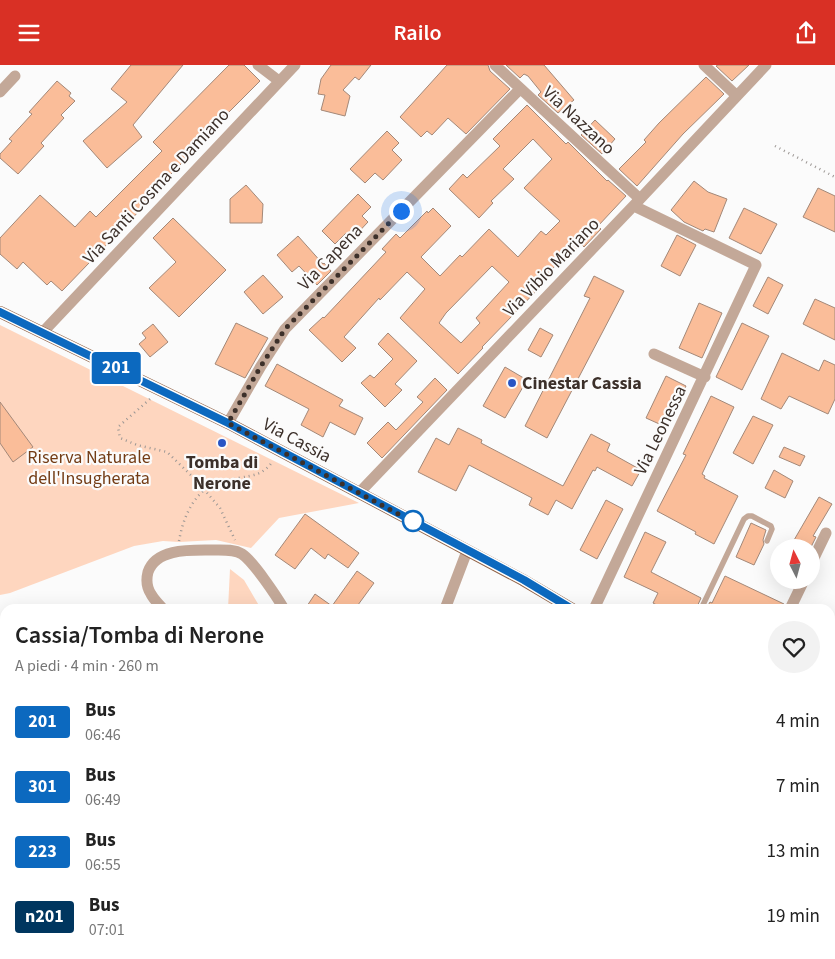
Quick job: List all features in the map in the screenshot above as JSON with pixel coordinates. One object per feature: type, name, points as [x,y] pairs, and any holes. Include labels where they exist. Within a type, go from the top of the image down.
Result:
[{"type":"main road","name":"Via Cassia","points":[[0,312],[228,423],[524,580],[564,604]]},
{"type":"street","points":[[258,65],[279,81]]},
{"type":"street","name":"Via Santi Cosma e Damiano","points":[[43,332],[294,65]]},
{"type":"street","name":"Via Nazzano","points":[[495,65],[637,203],[756,265]]},
{"type":"street","points":[[704,65],[737,96]]},
{"type":"street","name":"Via Vibio Mariano","points":[[359,493],[637,203],[766,65]]},
{"type":"street","points":[[0,92],[15,76]]},
{"type":"street","name":"Via Capena","points":[[228,423],[290,324],[520,89]]},
{"type":"street","name":"Via Leonessa","points":[[596,604],[705,377],[756,265]]},
{"type":"street","points":[[654,354],[705,377]]},
{"type":"street","points":[[820,545],[826,533]]},
{"type":"street","points":[[159,604],[149,592],[146,580],[147,574],[154,562],[160,557],[184,551],[234,551],[241,553],[281,604]]},
{"type":"street","points":[[447,604],[467,551]]},
{"type":"street","points":[[792,604],[800,589]]},
{"type":"lane","points":[[703,604],[744,519],[752,516],[771,526],[772,529],[767,541]]},
{"type":"path","points":[[775,146],[835,177]]},
{"type":"path","points":[[158,389],[150,399],[118,427],[120,438],[137,445],[167,452],[220,508],[235,537],[234,551]]},
{"type":"path","points":[[184,551],[179,542],[182,526],[193,501],[204,490],[216,483],[259,474],[274,460]]},
{"type":"green space","name":"Riserva Naturale dell'Insugherata","points":[[0,325],[359,503],[279,518],[251,548],[216,540],[163,541],[134,546],[10,593],[0,595]]},
{"type":"green space","points":[[230,569],[244,580],[258,604],[228,604]]},
{"type":"building","points":[[131,65],[183,65],[133,125],[142,137],[107,168],[83,141],[127,102],[111,89]]},
{"type":"building","points":[[229,65],[244,65],[260,81],[210,131],[212,133],[169,176],[171,178],[62,291],[51,281],[47,285],[23,262],[17,269],[0,254],[0,238],[40,195],[75,227],[90,211],[96,217],[162,151],[153,142]]},
{"type":"building","points":[[331,65],[371,65],[359,80],[355,77],[343,90],[350,96],[345,116],[321,110],[325,95],[318,94],[321,79]]},
{"type":"building","points":[[447,65],[488,65],[490,71],[510,89],[466,134],[448,118],[432,135],[427,131],[421,137],[400,117]]},
{"type":"building","points":[[506,65],[544,65],[574,100],[558,113],[538,95],[541,92],[528,76],[524,74],[520,78]]},
{"type":"building","points":[[749,65],[732,81],[716,66]]},
{"type":"building","points":[[706,77],[724,94],[683,134],[637,186],[619,169],[646,142],[644,140],[659,123]]},
{"type":"building","points":[[57,81],[71,93],[69,96],[75,101],[61,115],[64,118],[41,143],[44,146],[18,174],[0,158],[0,154],[12,141],[9,139],[32,114],[29,112]]},
{"type":"building","points":[[527,105],[566,144],[568,142],[607,181],[626,196],[598,226],[601,229],[584,247],[581,244],[559,267],[556,265],[541,281],[544,283],[458,374],[400,318],[425,289],[407,272],[380,300],[379,298],[344,337],[356,348],[342,362],[309,330],[324,318],[386,252],[382,249],[396,234],[400,238],[427,211],[428,213],[433,208],[451,226],[421,257],[440,276],[460,255],[462,257],[489,229],[518,257],[541,231],[546,235],[560,221],[524,188],[552,159],[533,139],[503,169],[514,179],[491,201],[493,203],[479,218],[449,189],[463,174],[467,178],[500,146],[493,139]],"holes":[[[492,266],[509,282],[476,318],[480,323],[461,343],[439,323],[446,313]]]},
{"type":"building","points":[[595,120],[615,139],[602,154],[581,135]]},
{"type":"building","points":[[387,131],[399,143],[392,150],[402,160],[383,180],[375,173],[365,183],[350,169]]},
{"type":"building","points":[[694,181],[708,192],[727,199],[714,232],[705,229],[703,231],[684,222],[671,210]]},
{"type":"building","points":[[246,185],[263,204],[262,223],[230,223],[230,199]]},
{"type":"building","points":[[818,188],[835,196],[835,232],[803,217]]},
{"type":"building","points":[[358,194],[371,207],[362,216],[368,222],[352,239],[346,233],[335,244],[322,231]]},
{"type":"building","points":[[744,208],[777,224],[761,254],[729,238]]},
{"type":"building","points":[[173,218],[226,270],[179,317],[149,288],[176,262],[153,238]]},
{"type":"building","points":[[677,235],[696,245],[680,276],[661,266]]},
{"type":"building","points":[[298,236],[331,271],[317,285],[299,266],[292,272],[277,255]]},
{"type":"building","points":[[263,275],[283,297],[263,314],[244,292]]},
{"type":"building","points":[[594,276],[624,291],[547,438],[525,426],[590,298],[584,296]]},
{"type":"building","points":[[768,277],[783,285],[768,314],[753,306]]},
{"type":"building","points":[[815,299],[835,308],[835,340],[803,324]]},
{"type":"building","points":[[699,303],[722,313],[702,358],[679,348]]},
{"type":"building","points":[[236,323],[268,338],[245,378],[215,364]]},
{"type":"building","points":[[742,323],[769,336],[742,390],[716,377]]},
{"type":"building","points":[[153,324],[168,342],[150,357],[139,344],[146,338],[142,333]]},
{"type":"building","points":[[540,328],[553,335],[541,357],[528,350]]},
{"type":"building","points":[[388,333],[417,361],[395,384],[402,390],[385,407],[361,383],[370,375],[374,378],[393,359],[378,344]]},
{"type":"building","points":[[782,353],[819,371],[824,360],[835,365],[835,399],[828,414],[789,396],[781,409],[761,399]]},
{"type":"building","points":[[277,364],[343,400],[339,406],[363,418],[355,435],[330,422],[323,437],[301,425],[309,409],[265,386]]},
{"type":"building","points":[[505,367],[527,380],[505,418],[483,406]]},
{"type":"building","points":[[666,376],[686,386],[666,427],[646,418]]},
{"type":"building","points":[[435,378],[447,390],[382,458],[367,443],[388,422],[396,430],[423,402],[417,397]]},
{"type":"building","points":[[711,396],[734,407],[702,474],[705,476],[704,478],[738,496],[714,544],[657,511],[686,455],[683,454]]},
{"type":"building","points":[[0,402],[33,447],[13,462],[0,443]]},
{"type":"building","points":[[753,416],[773,425],[753,464],[733,453]]},
{"type":"building","points":[[458,428],[482,440],[481,443],[563,486],[591,434],[610,444],[607,451],[641,470],[632,486],[597,467],[595,471],[593,470],[572,509],[556,500],[548,515],[529,505],[532,498],[469,465],[456,491],[418,472],[436,438],[449,445]]},
{"type":"building","points":[[784,447],[805,456],[800,466],[779,457]]},
{"type":"building","points":[[774,470],[793,481],[785,498],[765,488]]},
{"type":"building","points":[[819,497],[832,504],[813,536],[816,537],[815,539],[795,539]]},
{"type":"building","points":[[606,500],[623,509],[597,559],[580,550]]},
{"type":"building","points":[[305,514],[359,553],[348,568],[328,554],[325,559],[311,548],[295,569],[275,555]]},
{"type":"building","points":[[751,523],[766,530],[763,540],[764,544],[754,565],[736,557]]},
{"type":"building","points":[[645,532],[666,542],[651,572],[701,598],[698,604],[655,604],[653,603],[658,593],[624,577]]},
{"type":"building","points":[[357,571],[374,583],[359,604],[333,604]]},
{"type":"building","points":[[725,576],[784,604],[709,604],[710,602],[712,603]]},
{"type":"building","points":[[315,594],[329,604],[308,604]]},
{"type":"bus line","name":"201","points":[[0,312],[228,423],[524,580],[564,604]]},
{"type":"place","name":"Cinestar Cassia","points":[[512,383]]},
{"type":"place","name":"Tomba di Nerone","points":[[222,443]]},
{"type":"route","points":[[401,211],[285,329],[228,423],[419,525],[413,521]]}]
